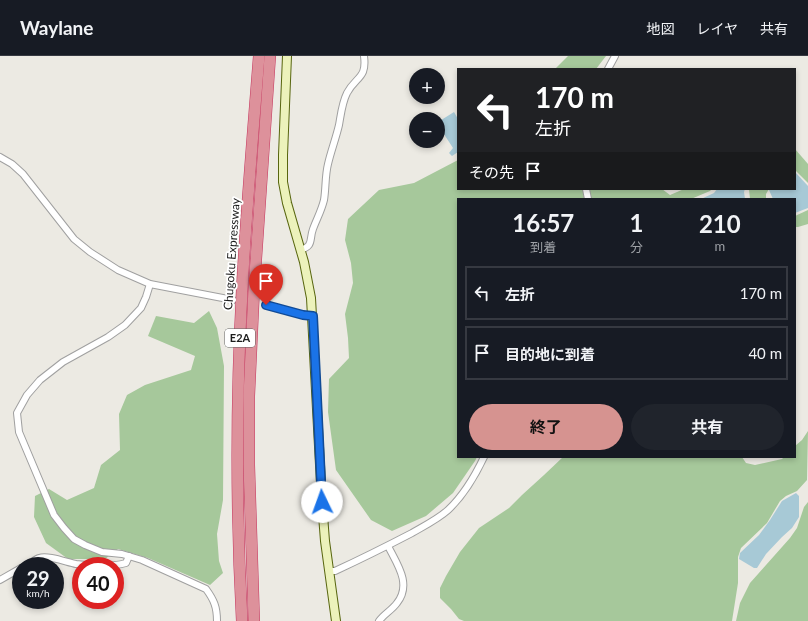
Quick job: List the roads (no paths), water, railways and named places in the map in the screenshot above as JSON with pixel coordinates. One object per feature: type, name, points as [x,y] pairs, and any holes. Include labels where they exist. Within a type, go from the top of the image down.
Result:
[{"type":"highway","name":"Chugoku Expressway","points":[[241,618],[238,515],[238,392],[242,292],[259,56]]},
{"type":"highway","name":"Chugoku Expressway","points":[[254,621],[249,465],[250,388],[254,288],[270,56]]},
{"type":"highway","points":[[251,532],[260,621]]},
{"type":"street","points":[[287,56],[283,182],[311,298],[325,541],[336,621]]},
{"type":"street","points":[[300,250],[310,244],[312,229],[319,215],[324,198],[328,165],[339,126],[344,101],[352,84],[362,75],[364,71],[364,56]]},
{"type":"street","points":[[609,68],[615,56]]},
{"type":"street","points":[[0,157],[12,164],[23,174],[74,239],[90,252],[118,270],[150,284],[233,300]]},
{"type":"street","points":[[150,284],[141,308],[125,325],[63,362],[40,380],[27,395],[17,412],[19,432],[54,515],[74,539],[102,552],[129,556],[142,560],[206,589],[213,598],[217,611],[217,621]]},
{"type":"street","points":[[266,305],[303,315],[313,316]]},
{"type":"street","points":[[329,571],[335,571],[388,546],[439,517],[449,509],[467,488],[484,458]]},
{"type":"street","points":[[379,621],[396,604],[402,595],[404,586],[402,572],[388,546]]},
{"type":"street","points":[[64,561],[77,564],[122,564],[126,563],[129,556]]},
{"type":"street","points":[[0,580],[12,573]]},
{"type":"water","points":[[454,112],[457,117],[457,153],[452,156],[449,153],[453,148],[445,136],[445,118]]},
{"type":"water","points":[[796,173],[808,186],[808,208],[796,213],[796,198],[773,198],[769,190],[796,190]]},
{"type":"water","points":[[716,190],[745,190],[745,198],[703,198],[714,193]]},
{"type":"water","points":[[796,493],[799,496],[799,517],[792,528],[766,554],[757,568],[754,568],[739,559],[740,553],[759,535],[782,501]]}]
